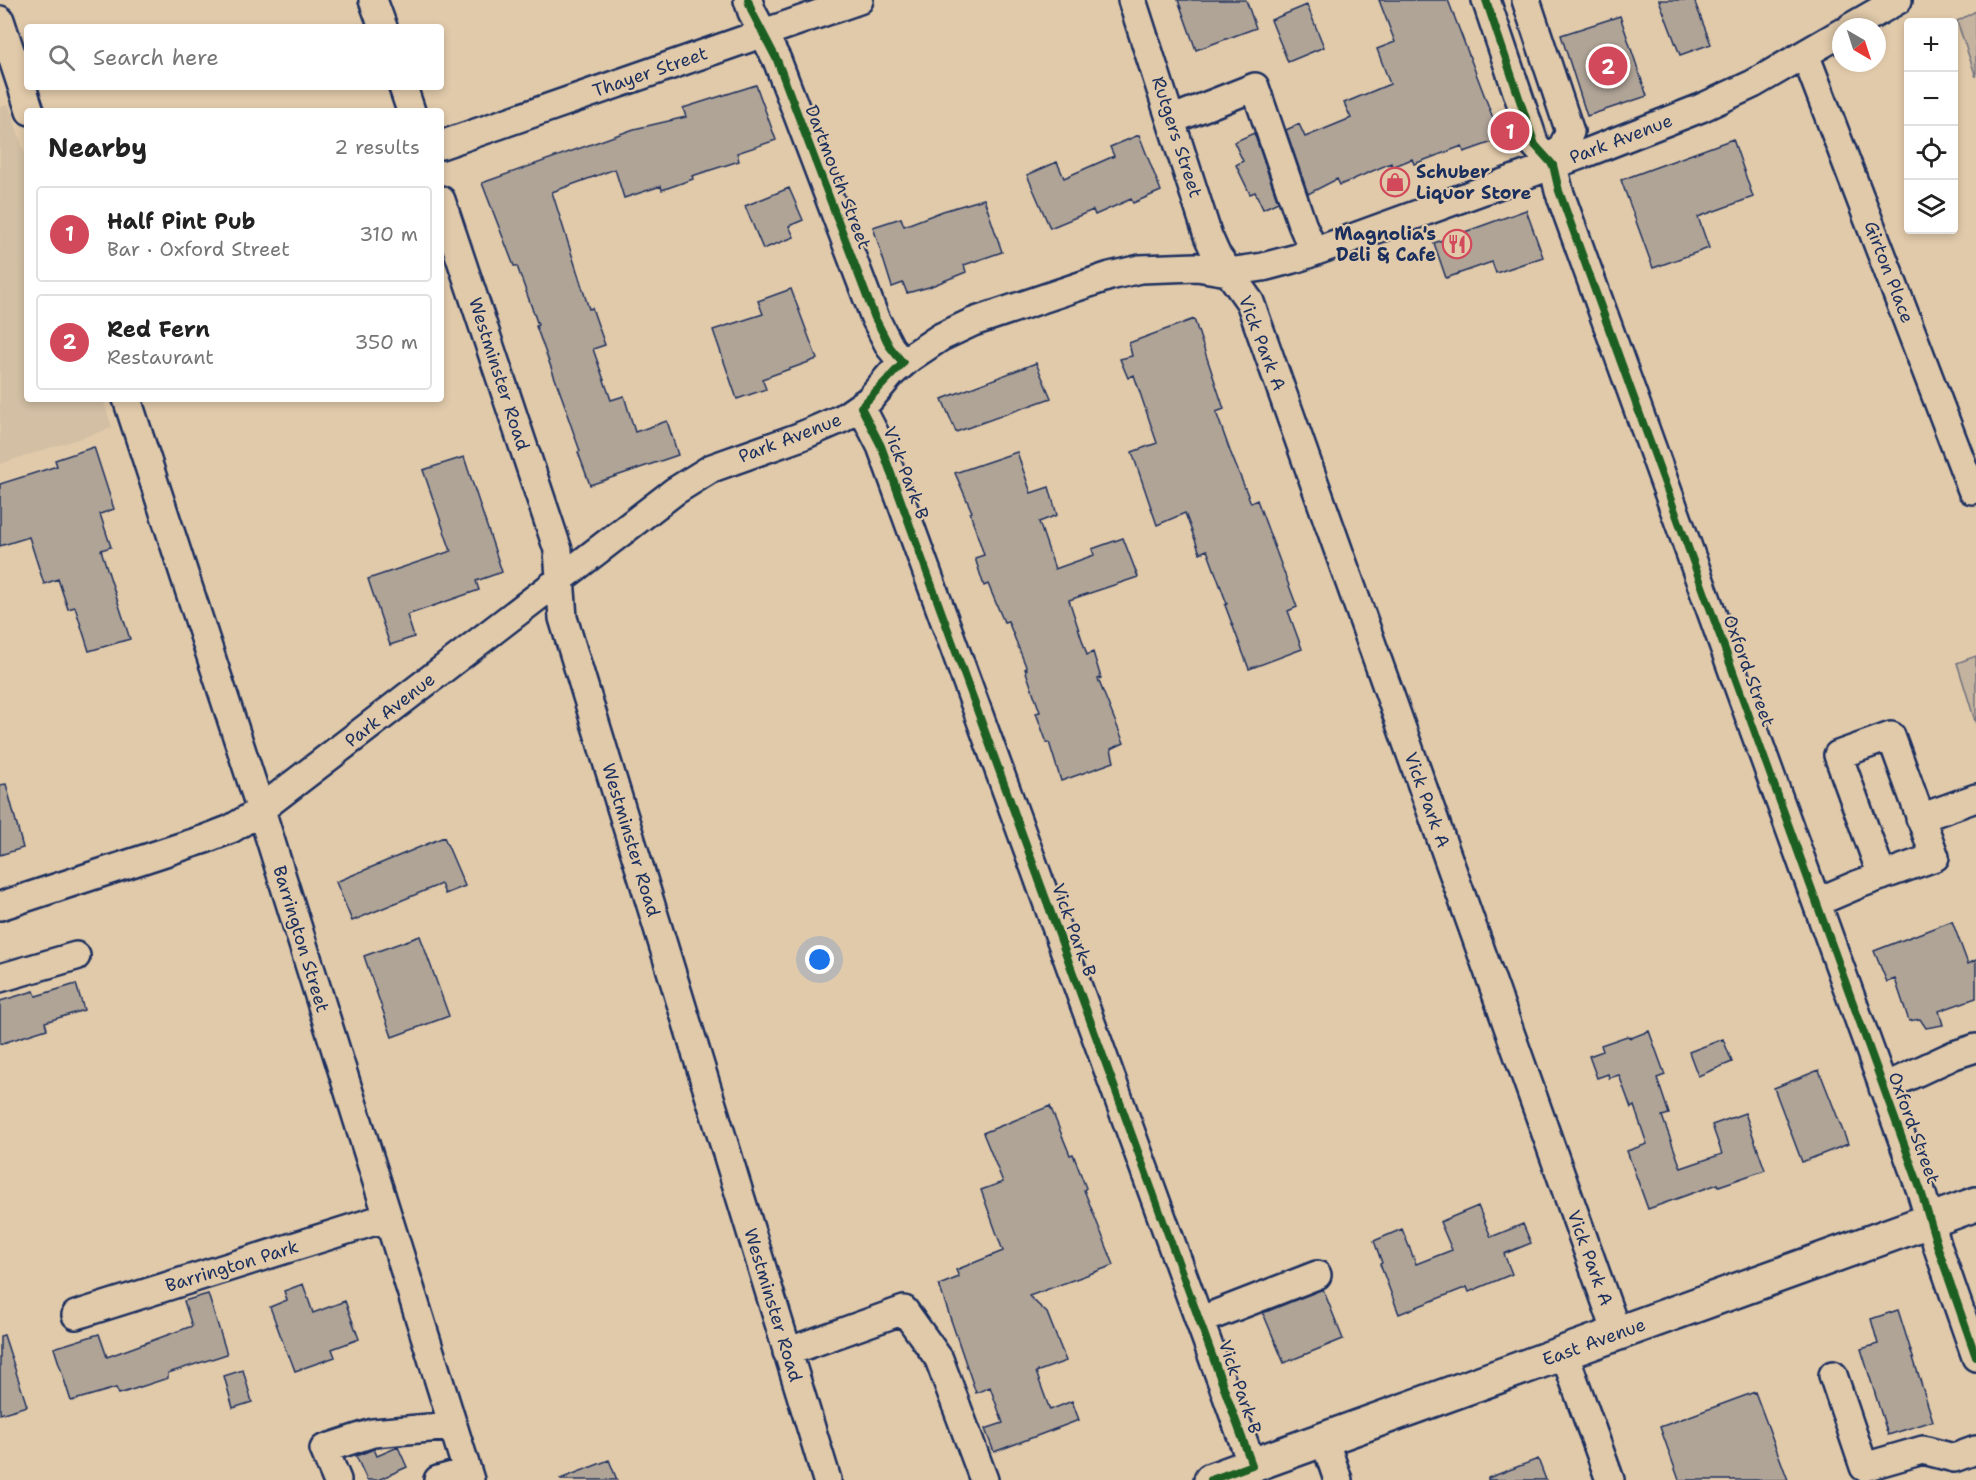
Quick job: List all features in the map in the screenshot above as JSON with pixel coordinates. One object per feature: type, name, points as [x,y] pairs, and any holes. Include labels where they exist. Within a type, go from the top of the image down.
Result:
[{"type":"main road","name":"East Avenue","points":[[1212,1480],[1976,1204]]},
{"type":"street","points":[[373,0],[382,24]]},
{"type":"street","name":"Dartmouth Street","points":[[748,0],[777,60],[875,318],[890,347],[903,363]]},
{"type":"street","name":"Thayer Street","points":[[444,144],[859,0]]},
{"type":"street","name":"Rutgers Street","points":[[1132,0],[1208,236],[1228,272]]},
{"type":"street","name":"Oxford Street","points":[[1486,0],[1535,145],[1553,165],[1559,191],[1817,902],[1976,1357]]},
{"type":"street","points":[[1526,0],[1570,132],[1553,165]]},
{"type":"street","points":[[1867,18],[1898,0]]},
{"type":"street","points":[[0,20],[10,85],[28,108]]},
{"type":"street","name":"Park Avenue","points":[[0,906],[231,829],[261,810],[675,491],[699,475],[725,463],[833,423],[861,407],[903,363],[927,345],[956,329],[1110,276],[1140,269],[1197,267],[1228,272],[1274,265],[1314,252],[1553,165],[1719,101],[1832,38]]},
{"type":"street","name":"Girton Place","points":[[1805,54],[1972,490]]},
{"type":"street","points":[[1171,120],[1255,87],[1302,224],[1314,252]]},
{"type":"street","points":[[404,90],[410,108]]},
{"type":"street","name":"Westminster Road","points":[[444,209],[558,550],[563,618],[827,1480]]},
{"type":"street","name":"Vick Park A","points":[[1228,272],[1246,297],[1255,317],[1617,1333]]},
{"type":"street","name":"Barrington Street","points":[[128,402],[261,810],[468,1476]]},
{"type":"street","name":"Vick Park B","points":[[861,407],[879,442],[1252,1465]]},
{"type":"street","points":[[1817,902],[1859,884],[1882,876],[1935,857],[1891,736],[1838,755],[1882,876]]},
{"type":"street","points":[[1920,818],[1976,798]]},
{"type":"street","points":[[0,978],[76,956]]},
{"type":"street","points":[[1883,1088],[1954,1055],[1976,1048]]},
{"type":"street","name":"Barrington Park","points":[[76,1315],[388,1217]]},
{"type":"street","points":[[1200,1320],[1317,1275]]},
{"type":"street","points":[[787,1352],[904,1310],[939,1359],[984,1480]]},
{"type":"street","points":[[1564,1353],[1610,1480]]},
{"type":"street","points":[[1833,1376],[1864,1467],[1923,1450],[1954,1458],[1976,1450]]},
{"type":"street","points":[[337,1480],[324,1449],[373,1433],[452,1426]]},
{"type":"street","points":[[1324,1439],[1338,1480]]},
{"type":"street","points":[[438,1480],[468,1476]]},
{"type":"shaded area","points":[[1976,11],[1976,77],[1958,24],[1958,20]]},
{"type":"shaded area","points":[[9,105],[24,152],[24,402],[104,402],[112,428],[0,464],[0,107]]},
{"type":"shaded area","points":[[1976,656],[1976,724],[1957,663]]},
{"type":"building","points":[[1178,0],[1246,0],[1256,28],[1196,50]]},
{"type":"building","points":[[1379,0],[1448,0],[1501,139],[1464,152],[1462,146],[1414,164],[1412,159],[1392,167],[1391,163],[1340,185],[1337,179],[1308,194],[1286,130],[1299,124],[1305,137],[1351,118],[1344,103],[1390,84],[1377,49],[1395,42]]},
{"type":"building","points":[[1659,0],[1694,0],[1711,44],[1680,55]]},
{"type":"building","points":[[1307,5],[1324,47],[1288,62],[1271,20]]},
{"type":"building","points":[[1620,16],[1647,96],[1587,116],[1561,35]]},
{"type":"building","points":[[756,85],[776,140],[737,153],[739,161],[692,176],[693,179],[662,190],[661,186],[624,198],[615,169],[552,192],[589,309],[592,308],[605,345],[593,349],[611,400],[624,396],[635,432],[667,421],[678,455],[590,485],[517,266],[514,266],[482,183],[634,129],[686,117],[683,108]]},
{"type":"building","points":[[1254,133],[1278,202],[1263,209],[1255,192],[1250,194],[1236,165],[1243,161],[1234,142]]},
{"type":"building","points":[[1139,135],[1161,191],[1133,203],[1131,199],[1095,215],[1093,210],[1050,228],[1027,175],[1057,162],[1064,178],[1114,156],[1110,147]]},
{"type":"building","points":[[1733,139],[1753,197],[1698,217],[1709,248],[1653,268],[1621,180]]},
{"type":"building","points":[[789,188],[803,220],[789,226],[794,237],[763,249],[745,206]]},
{"type":"building","points":[[984,199],[1002,252],[964,265],[966,272],[929,287],[907,293],[903,283],[892,287],[873,227],[901,218],[904,226]]},
{"type":"building","points":[[1526,210],[1543,257],[1496,273],[1492,262],[1446,278],[1434,243]]},
{"type":"building","points":[[791,289],[817,359],[762,379],[766,389],[737,399],[713,330],[763,314],[758,301]]},
{"type":"building","points":[[1194,319],[1224,409],[1216,412],[1251,503],[1257,500],[1297,607],[1288,611],[1302,649],[1249,669],[1207,550],[1200,553],[1185,513],[1157,525],[1132,452],[1157,443],[1134,375],[1128,378],[1120,359],[1132,356],[1129,343]]},
{"type":"building","points":[[1036,363],[1051,398],[956,432],[942,399]]},
{"type":"building","points":[[94,447],[114,509],[100,514],[111,547],[101,550],[130,639],[89,651],[75,607],[68,609],[58,579],[44,584],[29,537],[0,546],[0,484],[57,466],[55,460]]},
{"type":"building","points":[[1017,452],[1031,493],[1049,487],[1057,515],[1039,522],[1055,569],[1094,555],[1092,549],[1123,538],[1138,577],[1069,600],[1087,655],[1093,652],[1101,678],[1098,679],[1124,743],[1111,749],[1114,762],[1061,781],[1049,742],[1047,743],[1036,713],[1040,712],[1025,669],[1027,669],[1008,621],[1004,622],[988,584],[984,586],[975,558],[984,555],[970,513],[972,512],[955,473]]},
{"type":"building","points":[[464,457],[502,572],[476,581],[479,590],[407,615],[414,637],[390,645],[368,579],[451,551],[423,470]]},
{"type":"building","points":[[6,784],[23,848],[0,855],[0,785]]},
{"type":"building","points":[[444,837],[465,886],[445,894],[441,884],[352,921],[336,882]]},
{"type":"building","points":[[1952,921],[1968,964],[1976,960],[1976,998],[1939,1011],[1943,1025],[1926,1028],[1920,1019],[1909,1021],[1895,979],[1887,982],[1874,951]]},
{"type":"building","points":[[420,936],[449,1016],[392,1037],[364,956]]},
{"type":"building","points":[[76,984],[84,1010],[45,1022],[47,1029],[0,1044],[0,1001],[34,991],[36,996]]},
{"type":"building","points":[[1649,1031],[1665,1075],[1657,1078],[1669,1114],[1662,1116],[1681,1168],[1722,1154],[1712,1125],[1745,1113],[1765,1170],[1648,1209],[1627,1151],[1647,1144],[1634,1106],[1631,1108],[1619,1075],[1609,1078],[1608,1074],[1597,1078],[1589,1056],[1603,1051],[1601,1045]]},
{"type":"building","points":[[1723,1039],[1732,1062],[1698,1076],[1689,1052]]},
{"type":"building","points":[[1819,1070],[1848,1144],[1802,1162],[1774,1088]]},
{"type":"building","points":[[1050,1106],[1070,1155],[1073,1154],[1086,1188],[1084,1190],[1114,1265],[1029,1296],[1047,1313],[1066,1361],[1036,1372],[1050,1410],[1072,1401],[1079,1420],[994,1452],[985,1429],[1003,1423],[990,1387],[976,1393],[939,1285],[959,1277],[956,1270],[1003,1251],[981,1190],[1003,1182],[983,1133]]},
{"type":"building","points":[[1478,1206],[1491,1237],[1523,1224],[1531,1243],[1504,1254],[1512,1274],[1469,1292],[1467,1287],[1399,1314],[1374,1241],[1402,1229],[1416,1264],[1452,1250],[1440,1222]]},
{"type":"building","points":[[303,1284],[313,1313],[345,1301],[359,1339],[332,1349],[335,1357],[295,1371],[270,1307],[287,1300],[284,1291]]},
{"type":"building","points":[[1323,1289],[1343,1339],[1284,1363],[1263,1313]]},
{"type":"building","points":[[208,1294],[227,1354],[168,1373],[168,1378],[119,1394],[116,1388],[71,1401],[54,1348],[99,1334],[107,1357],[192,1326],[184,1301]]},
{"type":"building","points":[[1898,1310],[1933,1421],[1888,1435],[1861,1349],[1878,1344],[1871,1319]]},
{"type":"building","points":[[4,1335],[27,1406],[0,1414],[0,1336]]},
{"type":"building","points":[[243,1370],[252,1402],[233,1408],[224,1376]]},
{"type":"building","points":[[1755,1392],[1788,1480],[1679,1480],[1660,1427]]},
{"type":"building","points":[[398,1447],[407,1467],[378,1480],[367,1480],[356,1456],[374,1449],[377,1456]]},
{"type":"building","points":[[1538,1459],[1546,1480],[1488,1480],[1488,1478]]},
{"type":"building","points":[[609,1460],[617,1480],[560,1479]]},
{"type":"cycle path","points":[[748,0],[777,60],[875,318],[890,347],[903,363],[861,407],[881,446],[1252,1465],[1211,1480]]},
{"type":"cycle path","points":[[1486,0],[1535,145],[1553,165],[1559,191],[1921,1191],[1976,1357]]},
{"type":"place","name":"Red Fern","points":[[1608,66]]},
{"type":"place","name":"Half Pint Pub","points":[[1510,131]]},
{"type":"place","name":"Schuber Liquor Store","points":[[1395,182]]},
{"type":"place","name":"Magnolia's Deli & Cafe","points":[[1457,244]]}]
